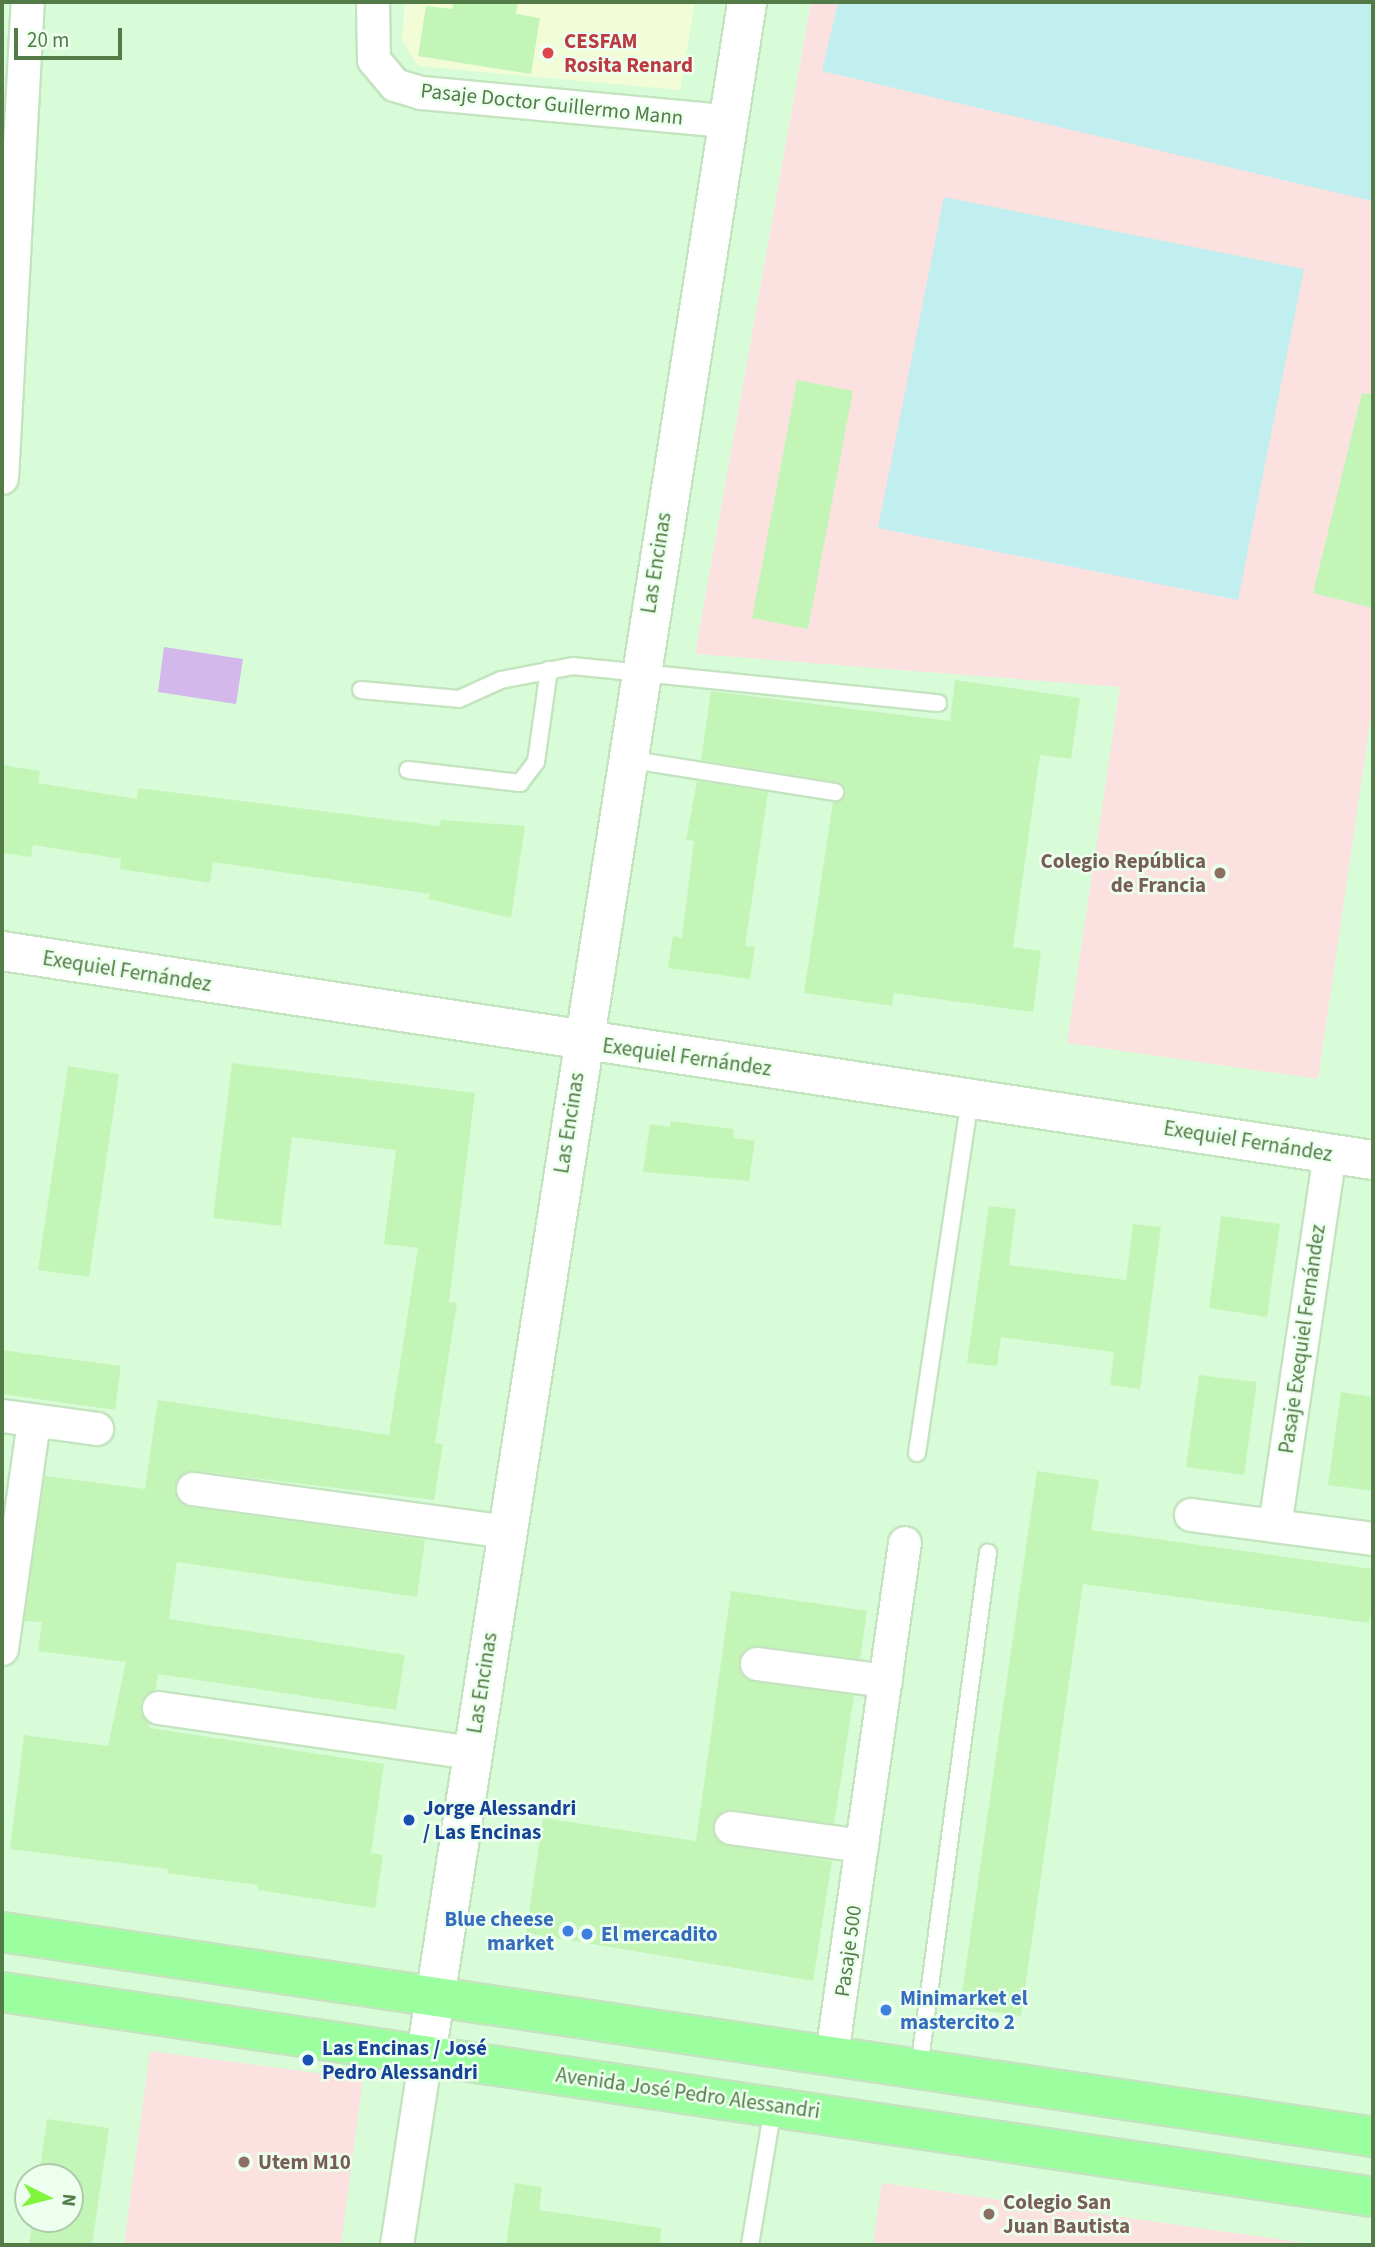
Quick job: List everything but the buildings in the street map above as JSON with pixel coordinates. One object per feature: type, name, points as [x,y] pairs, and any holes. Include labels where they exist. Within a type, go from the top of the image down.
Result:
[{"type":"main road","points":[[2,1932],[1373,2137]]},
{"type":"main road","name":"Avenida José Pedro Alessandri","points":[[2,1992],[774,2104],[1373,2197]]},
{"type":"street","points":[[2,478],[28,2]]},
{"type":"street","name":"Pasaje Doctor Guillermo Mann","points":[[373,2],[371,43],[382,76],[422,93],[726,121]]},
{"type":"street","name":"Las Encinas","points":[[397,2245],[625,759],[747,2]]},
{"type":"street","name":"Exequiel Fernández","points":[[2,951],[1373,1160]]},
{"type":"street","name":"Pasaje Exequiel Fernández","points":[[1275,1526],[1330,1153]]},
{"type":"street","points":[[2,1416],[97,1429]]},
{"type":"street","points":[[2,1648],[34,1420]]},
{"type":"street","points":[[192,1489],[505,1532]]},
{"type":"street","points":[[1191,1515],[1373,1539]]},
{"type":"street","name":"Pasaje 500","points":[[832,2055],[905,1543]]},
{"type":"street","points":[[757,1664],[886,1681]]},
{"type":"street","points":[[159,1708],[471,1753]]},
{"type":"street","points":[[731,1828],[862,1846]]},
{"type":"lane","points":[[361,690],[459,699],[500,680],[573,666],[640,670],[939,703]]},
{"type":"lane","points":[[408,770],[520,783],[536,762],[549,670]]},
{"type":"lane","points":[[625,759],[835,792]]},
{"type":"lane","points":[[917,1453],[970,1099]]},
{"type":"lane","points":[[919,2068],[988,1553]]},
{"type":"lane","points":[[750,2245],[774,2104]]},
{"type":"shaded area","points":[[2,2],[811,2],[695,654],[1373,702],[1373,2245],[2,2245]]},
{"type":"shaded area","name":"CESFAM Rosita Renard","points":[[405,2],[695,2],[680,90],[418,66],[402,40]]},
{"type":"shaded area","points":[[811,2],[1373,2],[1373,702],[1318,1079],[1067,1043],[1120,687],[695,654]]},
{"type":"shaded area","points":[[838,2],[1373,2],[1372,201],[822,71]]},
{"type":"shaded area","points":[[944,197],[1304,269],[1238,600],[878,528]]},
{"type":"shaded area","points":[[164,647],[243,659],[236,704],[158,692]]},
{"type":"shaded area","name":"Utem M10","points":[[150,2051],[363,2079],[341,2245],[124,2245]]},
{"type":"shaded area","name":"Colegio San Juan Bautista","points":[[882,2183],[1320,2245],[873,2245]]},
{"type":"place","name":"CESFAM Rosita Renard","points":[[548,53]]},
{"type":"place","name":"Colegio República de Francia","points":[[1220,873]]},
{"type":"place","name":"Jorge Alessandri / Las Encinas","points":[[409,1820]]},
{"type":"place","name":"Blue cheese market","points":[[568,1931]]},
{"type":"place","name":"El mercadito","points":[[587,1934]]},
{"type":"place","name":"Minimarket el mastercito 2","points":[[886,2010]]},
{"type":"place","name":"Las Encinas / José Pedro Alessandri","points":[[308,2060]]},
{"type":"place","name":"Utem M10","points":[[244,2162]]},
{"type":"place","name":"Colegio San Juan Bautista","points":[[989,2214]]}]
